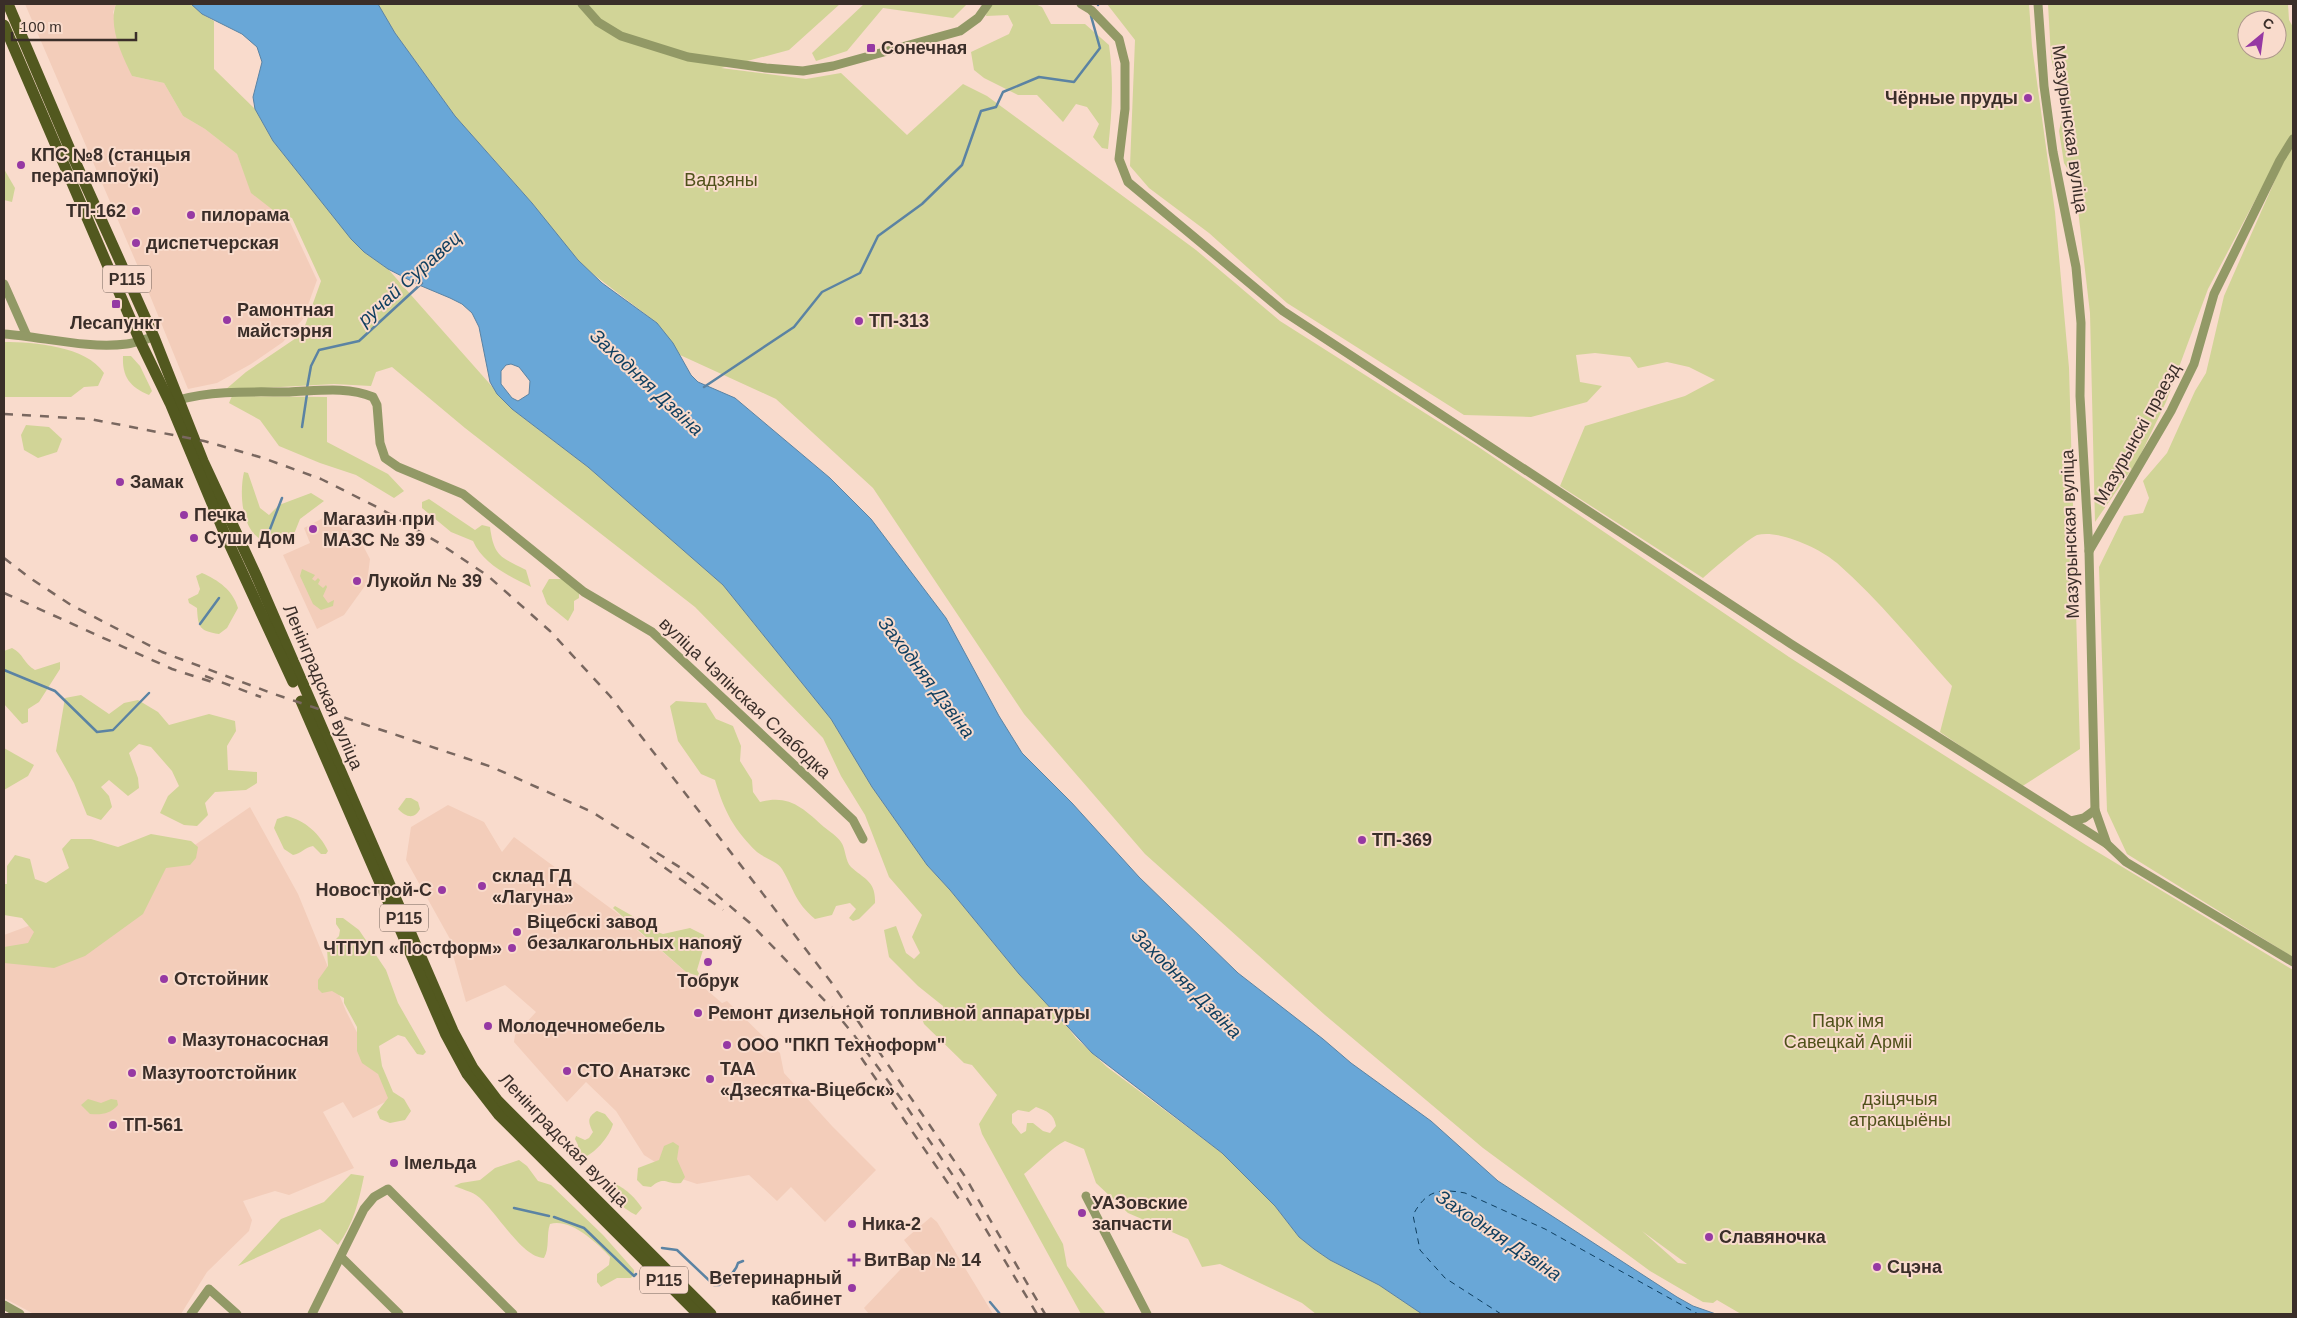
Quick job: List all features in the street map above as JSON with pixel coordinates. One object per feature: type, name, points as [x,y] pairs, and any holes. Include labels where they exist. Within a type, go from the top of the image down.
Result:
[{"type":"main road","name":"Ленінградская вуліца","points":[[8,4],[60,126],[140,341],[253,583],[446,1035],[467,1074],[501,1111],[706,1314]]},
{"type":"main road","name":"Ленінградская вуліца","points":[[4,25],[48,131],[154,337],[231,535]]},
{"type":"street","points":[[582,4],[598,22],[621,36],[688,57],[803,71],[849,62],[960,31],[978,18],[988,4]]},
{"type":"street","points":[[1081,4],[1091,10],[1119,39],[1125,72],[1124,109],[1119,159],[1128,182],[1283,311],[1783,638],[2107,844]]},
{"type":"street","name":"Мазурынская вуліца","points":[[2038,4],[2044,86],[2053,152],[2076,276],[2080,322],[2080,396],[2089,551],[2095,810],[2107,844],[2126,862],[2293,962]]},
{"type":"street","points":[[48,131],[60,126]]},
{"type":"street","name":"Мазурынскі праезд","points":[[2089,551],[2170,411],[2194,364],[2214,294],[2280,160],[2293,140]]},
{"type":"street","points":[[4,284],[27,336]]},
{"type":"street","points":[[4,334],[83,344],[128,344],[154,337]]},
{"type":"street","name":"вуліца Чэпінская Слабодка","points":[[178,400],[209,393],[320,390],[352,391],[373,397],[377,405],[380,443],[386,458],[398,467],[463,494],[584,592],[652,632],[853,820],[863,839]]},
{"type":"street","points":[[2071,822],[2084,818],[2095,810]]},
{"type":"street","points":[[312,1314],[342,1258],[364,1209],[374,1197],[388,1189],[513,1314]]},
{"type":"street","points":[[1086,1196],[1147,1314]]},
{"type":"street","points":[[342,1258],[399,1314]]},
{"type":"street","points":[[191,1314],[209,1290],[237,1314]]},
{"type":"street","points":[[4,1305],[20,1314]]},
{"type":"shaded area","points":[[25,4],[116,4],[113,12],[132,76],[164,83],[183,116],[205,129],[237,154],[252,193],[289,220],[317,280],[303,319],[283,342],[251,364],[217,383],[188,389],[142,276]]},
{"type":"shaded area","points":[[334,517],[343,530],[351,530],[358,536],[370,559],[367,583],[344,615],[317,629],[283,555],[310,543],[304,528],[323,518]]},
{"type":"shaded area","points":[[448,805],[484,822],[502,852],[514,837],[617,913],[722,1003],[727,1001],[780,1053],[784,1073],[832,1126],[876,1170],[825,1222],[791,1187],[777,1201],[749,1175],[697,1184],[682,1179],[644,1155],[616,1111],[586,1082],[567,1102],[514,1042],[515,1035],[536,1012],[505,985],[466,1002],[453,955],[455,948],[406,860],[411,827]]},
{"type":"shaded area","points":[[250,807],[298,894],[346,1011],[391,1099],[353,1118],[343,1102],[323,1112],[354,1168],[289,1195],[275,1191],[243,1201],[252,1220],[249,1231],[207,1272],[181,1314],[34,1314],[4,1298],[4,935],[31,925],[189,849]]},
{"type":"shaded area","points":[[931,1217],[937,1222],[993,1314],[869,1314],[864,1308],[915,1254],[904,1240]]},
{"type":"green space","points":[[116,4],[191,4],[202,14],[214,21],[214,69],[255,109],[273,141],[351,238],[364,252],[388,269],[512,409],[588,467],[723,585],[831,719],[872,787],[927,865],[1019,974],[1055,1011],[1076,1038],[1107,1067],[1222,1153],[1275,1206],[1299,1237],[1314,1249],[1330,1260],[1379,1285],[1422,1314],[1316,1314],[1302,1303],[1220,1264],[1202,1267],[1188,1239],[1128,1213],[1096,1183],[1084,1149],[1065,1141],[1024,1174],[1063,1244],[1067,1266],[1106,1314],[1081,1314],[982,1134],[979,1124],[997,1095],[972,1065],[964,1063],[924,1024],[921,1016],[927,1009],[940,1015],[944,1011],[943,1006],[918,986],[889,957],[884,930],[896,926],[906,953],[914,959],[920,953],[912,937],[922,915],[889,877],[865,815],[841,776],[823,738],[695,607],[465,428],[392,367],[376,372],[371,386],[334,384],[225,390],[246,372],[302,334],[321,281],[292,218],[278,214],[251,193],[237,154],[205,129],[183,116],[164,83],[132,76],[117,41],[114,13]],"holes":[[[1036,1107],[1052,1116],[1056,1126],[1050,1133],[1043,1131],[1033,1123],[1027,1123],[1026,1131],[1021,1134],[1012,1123],[1012,1114],[1018,1110],[1029,1112]]]},
{"type":"green space","name":"Парк імя Савецкай Арміі","points":[[378,4],[840,4],[789,50],[721,68],[806,79],[841,73],[907,135],[963,84],[987,96],[1196,250],[1280,321],[1477,446],[1789,657],[2086,845],[2293,970],[2293,1314],[1741,1314],[1717,1300],[1713,1303],[1703,1302],[1650,1271],[1483,1148],[1325,1015],[1145,854],[1024,714],[873,488],[776,399],[680,355],[657,323],[589,271],[564,245],[532,203],[455,116],[395,33]],"holes":[[[1642,1231],[1687,1264],[1678,1263]]]},
{"type":"green space","points":[[864,4],[967,4],[953,18],[883,8],[847,51],[816,61],[812,53]]},
{"type":"green space","points":[[990,4],[1035,4],[1042,7],[1051,24],[1085,24],[1109,45],[1112,97],[1108,149],[1102,148],[1093,137],[1099,124],[1087,107],[1076,104],[1063,122],[1037,95],[1018,95],[984,78],[974,70],[971,52],[1009,34],[1013,25],[1008,15],[986,16]]},
{"type":"green space","points":[[1107,4],[2029,4],[2032,46],[2055,212],[2069,368],[2080,749],[2021,787],[1940,732],[1952,686],[1882,607],[1837,563],[1821,552],[1810,546],[1777,535],[1757,535],[1703,578],[1560,486],[1585,426],[1685,396],[1715,380],[1689,367],[1667,362],[1638,368],[1630,357],[1595,353],[1576,355],[1580,382],[1602,386],[1587,402],[1531,417],[1464,415],[1287,303],[1209,233],[1149,188],[1130,166],[1135,40]]},
{"type":"green space","points":[[2048,4],[2288,4],[2289,20],[2293,27],[2293,133],[2277,159],[2208,289],[2166,402],[2138,460],[2095,522],[2090,313],[2077,201],[2079,183],[2064,163],[2059,131],[2063,114],[2051,57]]},
{"type":"green space","points":[[2293,146],[2293,957],[2127,854],[2107,811],[2099,567],[2124,516],[2143,513],[2149,498],[2143,481],[2167,453],[2195,391],[2206,373],[2224,296],[2283,162]]},
{"type":"green space","points":[[4,169],[15,188],[12,202],[4,200]]},
{"type":"green space","points":[[4,342],[30,343],[72,351],[96,364],[104,373],[98,386],[84,387],[71,397],[4,397]]},
{"type":"green space","points":[[123,356],[131,356],[140,366],[152,391],[149,395],[132,385],[128,380],[124,370]]},
{"type":"green space","points":[[232,396],[327,397],[327,442],[388,474],[404,491],[394,498],[356,475],[279,446],[260,420],[229,403]]},
{"type":"green space","points":[[26,425],[49,427],[62,439],[57,452],[38,458],[24,450],[21,435]]},
{"type":"green space","points":[[244,472],[248,473],[260,508],[269,515],[279,505],[311,493],[324,501],[300,519],[292,539],[278,543],[269,543],[260,539],[247,523],[242,502]]},
{"type":"green space","points":[[429,499],[475,530],[482,525],[490,527],[494,545],[500,555],[526,570],[531,587],[490,563],[477,549],[473,541],[451,532],[422,508],[422,502]]},
{"type":"green space","points":[[302,569],[315,575],[312,579],[315,581],[318,578],[320,580],[318,584],[323,588],[326,585],[323,596],[328,603],[334,600],[333,606],[321,610],[313,604],[300,576]]},
{"type":"green space","points":[[202,573],[224,586],[233,596],[238,608],[227,628],[219,634],[207,631],[201,627],[197,608],[189,603],[188,599],[198,594],[200,589],[196,576]]},
{"type":"green space","points":[[549,579],[562,579],[579,590],[579,598],[574,601],[574,610],[568,621],[547,604],[542,591]]},
{"type":"green space","points":[[12,648],[35,670],[60,662],[60,669],[39,702],[28,709],[28,722],[22,724],[4,704],[4,651]]},
{"type":"green space","points":[[81,695],[109,714],[124,703],[138,700],[158,712],[169,725],[209,714],[235,721],[236,731],[227,746],[228,770],[257,772],[257,783],[246,790],[215,792],[205,803],[208,815],[197,826],[184,825],[160,813],[168,796],[179,786],[172,771],[151,747],[139,744],[129,753],[138,778],[139,788],[128,796],[109,780],[101,787],[109,796],[112,807],[101,820],[87,815],[74,783],[56,751],[65,698]]},
{"type":"green space","points":[[676,701],[706,703],[716,719],[733,726],[741,746],[740,761],[752,780],[753,792],[760,802],[779,800],[795,804],[839,840],[843,845],[851,867],[868,881],[874,890],[875,903],[859,919],[853,921],[849,918],[856,909],[850,903],[836,906],[832,915],[815,919],[799,901],[780,866],[757,852],[742,836],[726,811],[715,780],[701,774],[678,741],[670,706]]},
{"type":"green space","points":[[4,748],[34,765],[28,776],[4,790]]},
{"type":"green space","points":[[406,798],[411,798],[418,802],[420,809],[413,816],[404,814],[398,809]]},
{"type":"green space","points":[[286,816],[306,824],[325,845],[328,851],[326,854],[321,854],[313,846],[293,855],[284,849],[274,828],[277,819]]},
{"type":"green space","points":[[151,834],[191,841],[198,847],[196,858],[190,865],[166,868],[143,914],[85,956],[54,968],[4,963],[4,947],[28,943],[34,932],[22,918],[4,915],[4,884],[7,884],[7,866],[15,855],[30,859],[35,879],[46,883],[69,868],[62,849],[71,839],[91,839],[118,847]]},
{"type":"green space","points":[[615,906],[636,918],[646,928],[663,934],[690,928],[704,935],[705,943],[697,970],[701,977],[686,972],[613,908]]},
{"type":"green space","points":[[336,918],[343,918],[359,930],[386,970],[398,1003],[426,1052],[423,1055],[417,1054],[405,1037],[398,1035],[379,1046],[382,1066],[393,1092],[404,1099],[411,1111],[405,1120],[390,1123],[380,1119],[377,1112],[388,1098],[378,1074],[362,1063],[357,1051],[357,1027],[344,1003],[344,998],[332,991],[322,993],[318,989],[318,980],[328,966],[327,948],[339,936],[340,930],[336,924]]},
{"type":"green space","points":[[88,1099],[101,1103],[111,1099],[117,1100],[118,1105],[105,1113],[90,1114],[81,1105]]},
{"type":"green space","points":[[597,1111],[605,1114],[613,1124],[609,1134],[601,1144],[582,1158],[577,1154],[578,1145],[575,1139],[576,1136],[585,1140],[589,1138],[593,1132],[589,1123],[590,1118]]},
{"type":"green space","points":[[673,1142],[679,1146],[677,1159],[685,1177],[681,1183],[663,1181],[651,1187],[643,1186],[637,1180],[638,1168],[659,1160],[664,1146]]},
{"type":"green space","points":[[519,1160],[527,1166],[538,1181],[551,1185],[603,1235],[634,1270],[631,1278],[617,1278],[601,1287],[597,1282],[597,1274],[609,1265],[610,1257],[583,1233],[575,1228],[558,1223],[550,1224],[544,1258],[535,1256],[517,1241],[483,1201],[476,1195],[454,1186],[480,1180],[495,1168]]},
{"type":"green space","points":[[351,1174],[364,1176],[355,1212],[348,1229],[338,1245],[320,1229],[238,1266],[281,1219],[324,1202]]},
{"type":"green space","points":[[615,1184],[630,1194],[642,1208],[636,1215],[614,1197],[611,1188]]},
{"type":"water","name":"Заходняя Дзвіна","points":[[191,4],[378,4],[395,33],[455,116],[532,203],[578,260],[602,283],[657,323],[673,343],[691,375],[698,382],[735,398],[830,478],[871,519],[946,618],[999,716],[1022,753],[1072,803],[1139,877],[1238,973],[1351,1063],[1431,1121],[1498,1181],[1677,1297],[1693,1306],[1716,1314],[1422,1314],[1379,1285],[1330,1260],[1299,1237],[1275,1206],[1222,1153],[1092,1053],[1019,974],[927,865],[872,787],[831,719],[723,585],[588,467],[512,409],[497,394],[490,382],[479,327],[472,313],[462,304],[388,269],[364,252],[351,239],[273,141],[255,109],[253,97],[262,62],[257,47],[242,34],[202,14]],"holes":[[[511,364],[519,367],[530,381],[529,394],[518,401],[512,398],[501,384],[501,371],[506,365]]]},
{"type":"waterway","points":[[704,387],[794,327],[822,292],[860,273],[878,236],[922,204],[962,165],[981,111],[996,107],[1003,92],[1039,77],[1074,82],[1100,48],[1091,16]]},
{"type":"waterway","name":"ручай Суравец","points":[[307,388],[311,366],[319,350],[359,341],[422,283]]},
{"type":"waterway","name":"ручай Суравец","points":[[302,427],[307,394]]},
{"type":"waterway","name":"ручай Суравец","points":[[267,537],[282,498]]},
{"type":"waterway","name":"ручай Суравец","points":[[200,624],[219,598]]},
{"type":"waterway","name":"ручай Суравец","points":[[4,670],[55,691],[97,732],[113,730],[149,693]]},
{"type":"waterway","points":[[514,1208],[549,1216]]},
{"type":"waterway","points":[[554,1217],[584,1228],[634,1276],[636,1274]]},
{"type":"waterway","points":[[662,1248],[677,1250],[714,1285],[719,1285],[728,1278],[738,1263],[743,1261]]},
{"type":"waterway","points":[[990,1302],[1000,1314]]},
{"type":"ferry route","points":[[1501,1314],[1445,1278],[1420,1250],[1413,1215],[1428,1196],[1440,1191],[1465,1193],[1545,1229],[1698,1314]]},
{"type":"railway","points":[[4,414],[90,419],[204,441],[263,458],[321,479],[381,509],[439,543],[488,576],[550,631],[610,696],[831,982],[964,1175],[1045,1314]]},
{"type":"railway","points":[[4,558],[71,605],[162,652],[274,694],[492,767],[592,812],[681,868],[750,923],[830,1006],[854,1035],[902,1100],[956,1180],[1037,1314]]},
{"type":"railway","points":[[4,593],[172,669],[212,682]]},
{"type":"railway","points":[[205,676],[261,697]]},
{"type":"railway","points":[[650,857],[723,910]]},
{"type":"railway","points":[[851,1043],[963,1205]]},
{"type":"place","name":"Сонечная","points":[[871,48]]},
{"type":"place","name":"Чёрные пруды","points":[[2028,98]]},
{"type":"place","name":"КПС №8 (станцыя перапампоўкі)","points":[[21,165]]},
{"type":"place","name":"ТП-162","points":[[136,211]]},
{"type":"place","name":"пилорама","points":[[191,215]]},
{"type":"place","name":"диспетчерская","points":[[136,243]]},
{"type":"place","name":"Лесапункт","points":[[116,304]]},
{"type":"place","name":"Рамонтная майстэрня","points":[[227,320]]},
{"type":"place","name":"ТП-313","points":[[859,321]]},
{"type":"place","name":"Замак","points":[[120,482]]},
{"type":"place","name":"Печка","points":[[184,515]]},
{"type":"place","name":"Магазин при МАЗС № 39","points":[[313,529]]},
{"type":"place","name":"Суши Дом","points":[[194,538]]},
{"type":"place","name":"Лукойл № 39","points":[[357,581]]},
{"type":"place","name":"ТП-369","points":[[1362,840]]},
{"type":"place","name":"склад ГД «Лагуна»","points":[[482,886]]},
{"type":"place","name":"Новострой-С","points":[[442,890]]},
{"type":"place","name":"Віцебскі завод безалкагольных напояў","points":[[517,932]]},
{"type":"place","name":"ЧТПУП «Постформ»","points":[[512,948]]},
{"type":"place","name":"Тобрук","points":[[708,962]]},
{"type":"place","name":"Отстойник","points":[[164,979]]},
{"type":"place","name":"Ремонт дизельной топливной аппаратуры","points":[[698,1013]]},
{"type":"place","name":"Молодечномебель","points":[[488,1026]]},
{"type":"place","name":"Мазутонасосная","points":[[172,1040]]},
{"type":"place","name":"ООО \"ПКП Техноформ\"","points":[[727,1045]]},
{"type":"place","name":"СТО Анатэкс","points":[[567,1071]]},
{"type":"place","name":"Мазутоотстойник","points":[[132,1073]]},
{"type":"place","name":"ТАА «Дзесятка-Віцебск»","points":[[710,1079]]},
{"type":"place","name":"ТП-561","points":[[113,1125]]},
{"type":"place","name":"Імельда","points":[[394,1163]]},
{"type":"place","name":"УАЗовские запчасти","points":[[1082,1213]]},
{"type":"place","name":"Ника-2","points":[[852,1224]]},
{"type":"place","name":"Славяночка","points":[[1709,1237]]},
{"type":"place","name":"ВитВар № 14","points":[[854,1260]]},
{"type":"place","name":"Сцэна","points":[[1877,1267]]},
{"type":"place","name":"Ветеринарный кабинет","points":[[852,1288]]},
{"type":"park label","name":"Вадзяны","points":[[721,180]]},
{"type":"park label","name":"дзіцячыя атракцыёны","points":[[1900,1109]]}]
